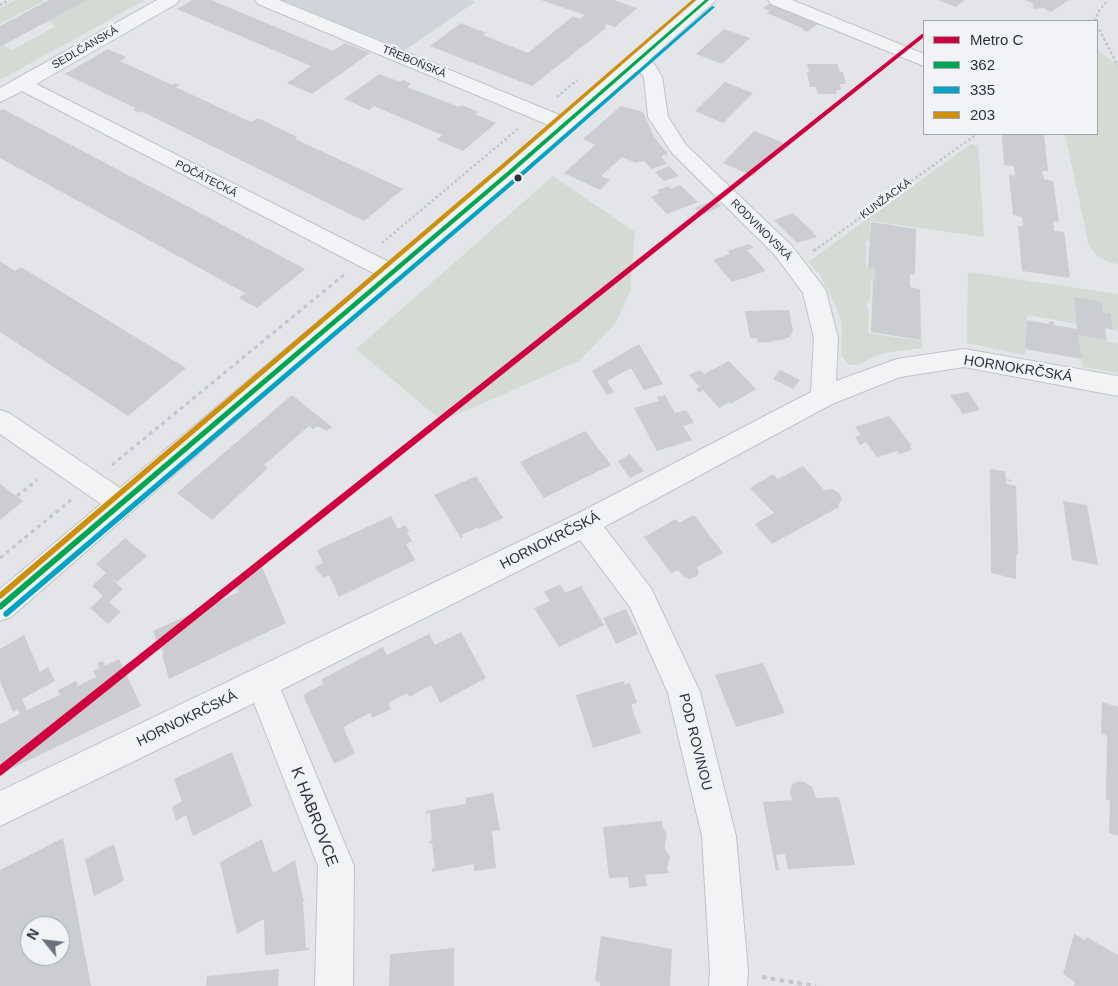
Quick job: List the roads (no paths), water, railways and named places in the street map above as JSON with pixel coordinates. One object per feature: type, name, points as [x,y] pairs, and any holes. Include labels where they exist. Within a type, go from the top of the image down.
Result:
[{"type":"street","name":"SEDLČANSKÁ","points":[[0,96],[170,0]]},
{"type":"street","name":"TŘEBOŇSKÁ","points":[[264,0],[564,124]]},
{"type":"street","points":[[674,0],[703,4]]},
{"type":"street","points":[[777,0],[923,61]]},
{"type":"street","points":[[0,607],[391,274],[703,4]]},
{"type":"street","name":"RODVINOVSKÁ","points":[[637,60],[654,77],[658,117],[679,149],[794,262],[814,291],[826,338],[823,397]]},
{"type":"street","name":"POČÁTECKÁ","points":[[22,84],[391,274]]},
{"type":"street","name":"HORNOKRČSKÁ","points":[[0,808],[262,683],[585,524],[823,397],[897,368],[964,358],[1118,386]]},
{"type":"street","points":[[0,420],[122,503]]},
{"type":"street","name":"POD ROVINOU","points":[[585,524],[641,598],[684,692],[718,836],[729,978]]},
{"type":"street","name":"K HABROVCE","points":[[262,683],[336,866],[334,986]]},
{"type":"metro line","name":"C","points":[[0,771],[923,36]]}]
